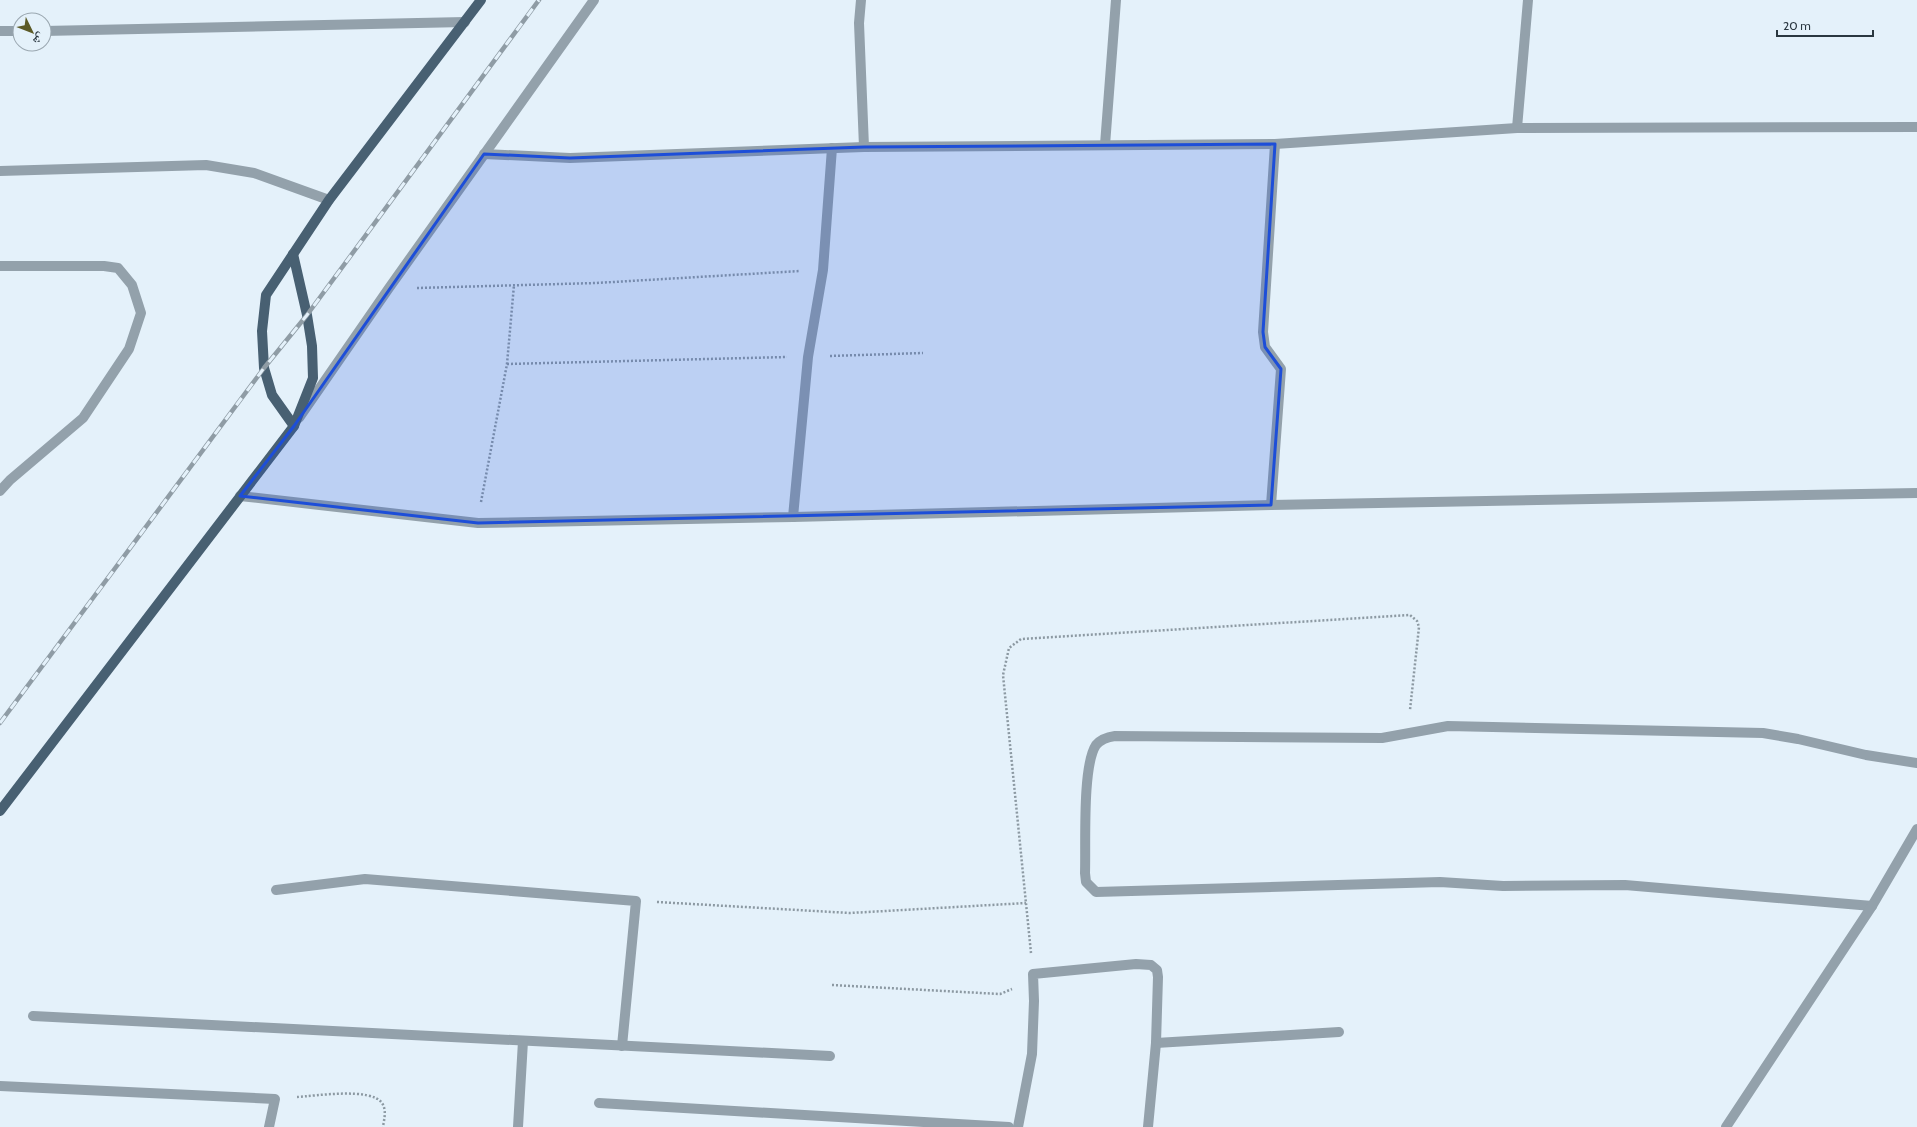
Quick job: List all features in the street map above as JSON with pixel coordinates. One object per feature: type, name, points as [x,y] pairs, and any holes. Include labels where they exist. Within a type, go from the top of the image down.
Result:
[{"type":"main road","points":[[294,426],[272,395],[264,368],[262,331],[266,295],[329,200],[481,0]]},
{"type":"main road","points":[[0,811],[294,426],[313,378],[312,346],[307,314],[293,254]]},
{"type":"street","points":[[294,426],[389,288],[594,0]]},
{"type":"street","points":[[861,0],[859,23],[864,147]]},
{"type":"street","points":[[1105,145],[1116,0]]},
{"type":"street","points":[[1517,128],[1528,0]]},
{"type":"street","points":[[52,30],[465,22]]},
{"type":"street","points":[[0,31],[12,31]]},
{"type":"street","points":[[484,154],[570,158],[864,147],[1275,144],[1517,128],[1917,126]]},
{"type":"street","points":[[1271,505],[1281,369],[1265,347],[1263,332],[1275,144]]},
{"type":"street","points":[[793,517],[808,356],[823,270],[832,148]]},
{"type":"street","points":[[0,171],[206,165],[254,173],[329,200]]},
{"type":"street","points":[[0,266],[104,266],[118,268],[132,286],[141,313],[128,349],[83,418],[10,480],[0,491]]},
{"type":"street","points":[[240,496],[478,523],[1271,505],[1917,493]]},
{"type":"street","points":[[1872,906],[1625,885],[1503,886],[1440,882],[1096,892],[1086,882],[1087,779],[1092,753],[1097,744],[1106,737],[1382,738],[1448,726],[1763,733],[1798,739],[1866,755],[1917,763]]},
{"type":"street","points":[[1726,1127],[1872,906],[1917,829]]},
{"type":"street","points":[[276,890],[366,879],[636,901],[622,1046]]},
{"type":"street","points":[[1018,1127],[1032,1054],[1034,1001],[1033,974],[1136,964],[1151,966],[1157,970],[1158,977],[1156,1043],[1148,1127]]},
{"type":"street","points":[[33,1016],[830,1056]]},
{"type":"street","points":[[1156,1043],[1339,1032]]},
{"type":"street","points":[[518,1127],[523,1041]]},
{"type":"street","points":[[0,1086],[275,1099],[269,1127]]},
{"type":"street","points":[[599,1103],[1009,1127]]},
{"type":"path","points":[[389,288],[596,283],[823,270]]},
{"type":"path","points":[[478,523],[507,364],[514,285]]},
{"type":"path","points":[[507,364],[923,353]]},
{"type":"path","points":[[832,985],[1000,994],[1017,986],[1033,974],[1003,675],[1009,648],[1021,639],[1410,615],[1417,621],[1419,627],[1408,733]]},
{"type":"path","points":[[636,901],[850,913],[1026,903]]},
{"type":"path","points":[[275,1099],[349,1094],[372,1096],[381,1102],[385,1111],[383,1127]]},
{"type":"highlighted area","points":[[1275,144],[1263,332],[1265,347],[1281,369],[1271,505],[478,523],[240,496],[294,426],[484,154],[570,158],[864,147]]},
{"type":"railway","points":[[0,723],[264,368],[307,315],[539,0]]}]
